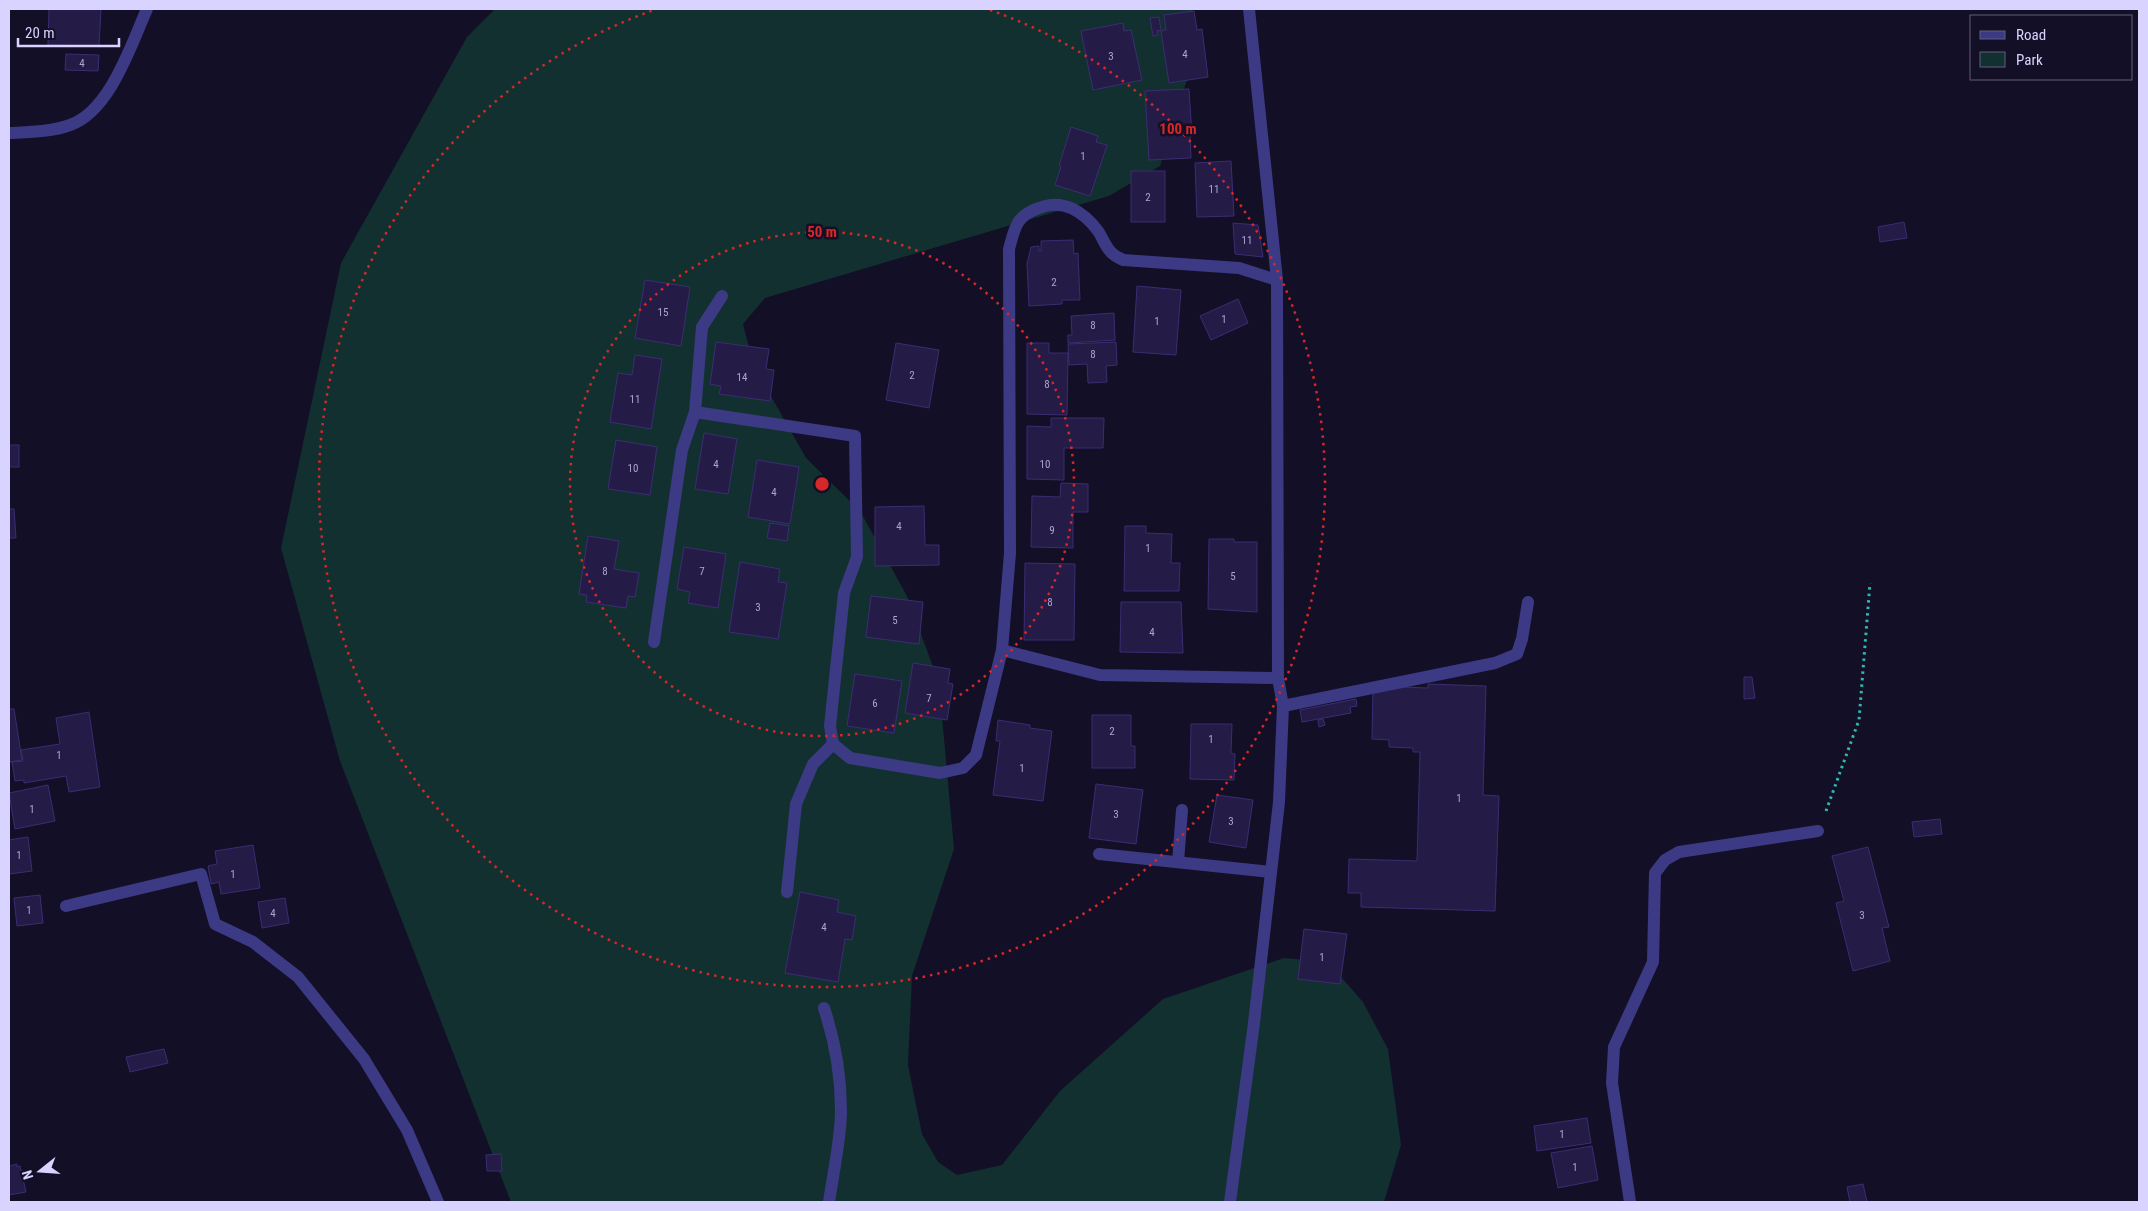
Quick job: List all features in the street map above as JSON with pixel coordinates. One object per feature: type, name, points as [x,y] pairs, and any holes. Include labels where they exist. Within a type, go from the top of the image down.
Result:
[{"type":"street","points":[[9,133],[44,130],[70,125],[92,113],[105,96],[120,68],[147,9]]},
{"type":"street","points":[[1230,1202],[1254,1023],[1279,802],[1283,706],[1278,678],[1277,280],[1249,9]]},
{"type":"street","points":[[695,412],[854,436],[857,557],[844,593],[830,726],[833,744],[850,758],[940,773],[964,768],[976,754],[1002,650],[1010,552],[1009,249],[1016,224],[1029,212],[1046,205],[1066,205],[1085,215],[1099,232],[1111,254],[1123,260],[1239,268],[1277,280]]},
{"type":"street","points":[[654,642],[682,450],[695,412],[702,327],[722,296]]},
{"type":"street","points":[[1283,706],[1495,663],[1517,654],[1522,639],[1528,602]]},
{"type":"street","points":[[1002,650],[1100,675],[1278,678]]},
{"type":"street","points":[[787,892],[796,804],[813,764],[833,744]]},
{"type":"street","points":[[1178,862],[1182,810]]},
{"type":"street","points":[[1630,1202],[1612,1083],[1614,1047],[1652,962],[1655,874],[1665,860],[1679,852],[1818,831]]},
{"type":"street","points":[[1098,854],[1270,872]]},
{"type":"street","points":[[66,906],[201,874],[215,924],[253,942],[298,977],[364,1059],[408,1130],[438,1202]]},
{"type":"street","points":[[824,1008],[832,1031],[840,1084],[841,1112],[829,1202]]},
{"type":"path","points":[[1818,831],[1859,720],[1870,583]]},
{"type":"green space","points":[[495,9],[1192,9],[1195,54],[1160,166],[1109,196],[765,298],[743,324],[754,366],[806,458],[860,511],[907,596],[939,683],[954,849],[912,976],[908,1065],[922,1134],[938,1162],[957,1175],[1002,1165],[1060,1091],[1163,999],[1284,958],[1328,962],[1363,1002],[1388,1049],[1401,1145],[1384,1202],[511,1202],[340,761],[281,548],[341,263],[467,37]]},
{"type":"building","points":[[49,9],[101,9],[99,46],[48,45]]},
{"type":"building","points":[[1194,11],[1197,30],[1202,29],[1208,77],[1169,83],[1161,31],[1166,30],[1164,15]]},
{"type":"building","points":[[1159,17],[1161,30],[1157,31],[1158,35],[1153,36],[1150,18]]},
{"type":"building","points":[[1123,23],[1124,31],[1131,30],[1142,80],[1093,90],[1081,31]]},
{"type":"building","points":[[66,54],[99,55],[98,71],[65,70]]},
{"type":"building","points":[[1189,89],[1192,136],[1190,136],[1191,158],[1149,160],[1145,91]]},
{"type":"building","points":[[1071,127],[1098,136],[1096,142],[1107,145],[1090,196],[1055,185]]},
{"type":"building","points":[[1231,161],[1234,216],[1197,217],[1195,163]]},
{"type":"building","points":[[1131,171],[1165,171],[1165,222],[1131,222]]},
{"type":"building","points":[[1904,222],[1907,238],[1880,242],[1878,227]]},
{"type":"building","points":[[1233,223],[1258,225],[1263,257],[1235,254]]},
{"type":"building","points":[[1073,240],[1074,254],[1078,253],[1080,300],[1062,300],[1062,304],[1029,306],[1027,264],[1031,247],[1039,246],[1039,251],[1041,251],[1041,241]]},
{"type":"building","points":[[645,280],[690,287],[681,346],[635,338]]},
{"type":"building","points":[[1137,286],[1181,290],[1176,355],[1133,352]]},
{"type":"building","points":[[1238,299],[1248,323],[1211,340],[1200,316]]},
{"type":"building","points":[[1114,313],[1115,340],[1068,343],[1068,335],[1072,335],[1071,316]]},
{"type":"building","points":[[716,342],[769,349],[766,369],[774,370],[770,401],[719,394],[721,386],[710,384]]},
{"type":"building","points":[[1116,342],[1117,365],[1106,366],[1107,382],[1088,383],[1087,364],[1069,365],[1068,344]]},
{"type":"building","points":[[896,343],[939,350],[929,408],[886,400]]},
{"type":"building","points":[[1027,343],[1049,343],[1049,353],[1068,353],[1067,415],[1027,414]]},
{"type":"building","points":[[635,355],[662,359],[651,429],[610,422],[618,373],[632,375]]},
{"type":"building","points":[[1051,418],[1104,418],[1103,448],[1064,448],[1064,480],[1027,479],[1027,426],[1051,427]]},
{"type":"building","points":[[704,433],[737,439],[728,494],[695,489]]},
{"type":"building","points":[[616,440],[657,447],[650,495],[608,489]]},
{"type":"building","points":[[9,445],[19,445],[19,467],[9,467]]},
{"type":"building","points":[[757,460],[799,467],[790,524],[748,517]]},
{"type":"building","points":[[1061,483],[1088,484],[1088,512],[1073,512],[1073,548],[1031,547],[1032,496],[1060,497]]},
{"type":"building","points":[[924,506],[925,545],[939,545],[939,565],[875,566],[875,507]]},
{"type":"building","points":[[9,509],[14,509],[16,538],[9,538]]},
{"type":"building","points":[[770,523],[789,526],[787,541],[767,538]]},
{"type":"building","points":[[1125,526],[1146,526],[1146,533],[1172,534],[1171,563],[1180,563],[1179,591],[1124,591]]},
{"type":"building","points":[[588,536],[619,541],[614,569],[639,573],[635,597],[628,596],[626,608],[586,602],[587,595],[579,594]]},
{"type":"building","points":[[1209,539],[1234,539],[1234,542],[1257,542],[1257,612],[1208,609]]},
{"type":"building","points":[[684,547],[726,554],[718,608],[688,603],[690,592],[677,589]]},
{"type":"building","points":[[740,562],[780,569],[778,582],[787,583],[778,639],[729,632]]},
{"type":"building","points":[[1025,563],[1075,564],[1074,640],[1024,640]]},
{"type":"building","points":[[871,596],[923,602],[919,644],[866,637]]},
{"type":"building","points":[[1121,602],[1181,602],[1183,653],[1120,652]]},
{"type":"building","points":[[913,663],[950,669],[948,683],[953,684],[947,720],[905,713]]},
{"type":"building","points":[[855,674],[902,681],[894,733],[847,726]]},
{"type":"building","points":[[1744,677],[1752,677],[1755,698],[1744,699]]},
{"type":"building","points":[[1428,684],[1486,686],[1483,795],[1499,796],[1495,911],[1361,907],[1361,893],[1348,893],[1349,859],[1417,861],[1420,752],[1413,752],[1413,748],[1389,747],[1389,740],[1372,739],[1373,686],[1428,688]]},
{"type":"building","points":[[1356,699],[1357,706],[1350,707],[1351,713],[1302,722],[1300,710]]},
{"type":"building","points":[[9,709],[14,709],[22,760],[9,762]]},
{"type":"building","points":[[89,712],[100,787],[69,792],[66,776],[24,783],[24,780],[15,781],[12,762],[23,761],[21,750],[60,744],[56,718]]},
{"type":"building","points":[[1092,715],[1131,715],[1131,746],[1135,746],[1135,768],[1092,768]]},
{"type":"building","points":[[1323,719],[1325,725],[1319,727],[1318,720]]},
{"type":"building","points":[[998,720],[1052,731],[1043,801],[993,795],[1000,741],[996,741]]},
{"type":"building","points":[[1191,724],[1232,724],[1231,753],[1235,754],[1234,780],[1190,779]]},
{"type":"building","points":[[1096,784],[1143,790],[1136,844],[1089,838]]},
{"type":"building","points":[[48,785],[55,821],[15,829],[9,793]]},
{"type":"building","points":[[1217,795],[1253,800],[1246,848],[1209,842]]},
{"type":"building","points":[[1940,819],[1942,834],[1914,837],[1912,822]]},
{"type":"building","points":[[28,837],[32,871],[9,874],[9,840]]},
{"type":"building","points":[[253,845],[260,888],[221,894],[219,882],[211,884],[208,866],[217,864],[215,851]]},
{"type":"building","points":[[1868,847],[1889,927],[1882,928],[1890,961],[1853,971],[1836,903],[1844,901],[1832,856]]},
{"type":"building","points":[[800,892],[839,900],[837,912],[856,916],[852,940],[845,939],[838,982],[785,973]]},
{"type":"building","points":[[40,895],[43,923],[17,926],[14,898]]},
{"type":"building","points":[[285,898],[289,923],[262,928],[258,902]]},
{"type":"building","points":[[1304,929],[1347,934],[1340,984],[1298,979]]},
{"type":"building","points":[[164,1049],[168,1063],[130,1072],[126,1057]]},
{"type":"building","points":[[1587,1118],[1591,1143],[1537,1151],[1534,1126]]},
{"type":"building","points":[[1592,1146],[1598,1180],[1558,1188],[1551,1153]]},
{"type":"building","points":[[501,1154],[502,1171],[487,1171],[486,1155]]},
{"type":"building","points":[[17,1164],[17,1167],[20,1166],[26,1192],[9,1195],[9,1166]]},
{"type":"building","points":[[1863,1184],[1867,1202],[1850,1202],[1847,1187]]}]
